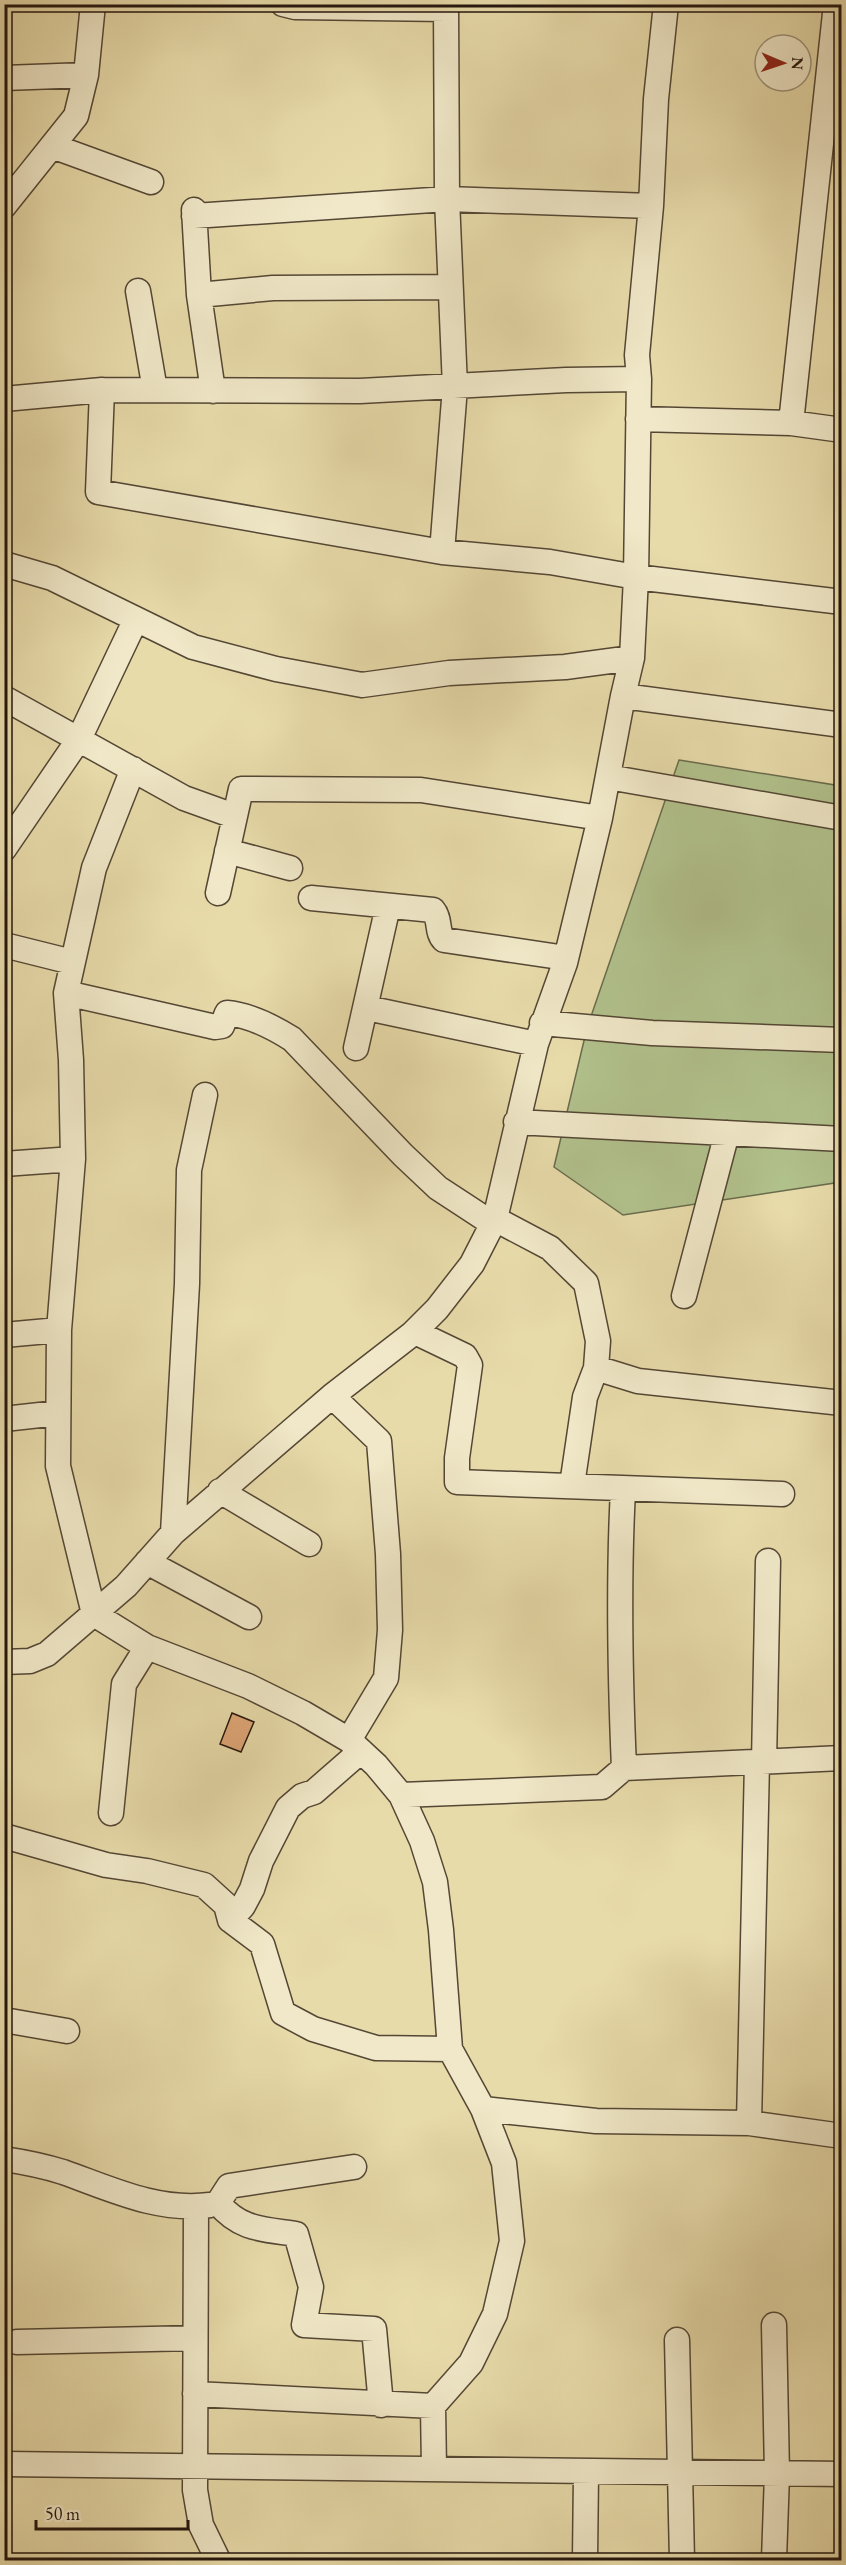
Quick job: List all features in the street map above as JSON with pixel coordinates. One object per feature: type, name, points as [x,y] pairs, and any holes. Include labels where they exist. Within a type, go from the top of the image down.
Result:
[{"type":"street","points":[[283,4],[446,7],[447,199],[455,387],[442,552]]},
{"type":"street","points":[[4,1662],[30,1661],[47,1654],[126,1586],[173,1533],[220,1491],[332,1396],[415,1332],[437,1309],[472,1263],[494,1222],[539,1033],[566,958],[600,818],[622,696],[632,658],[636,577],[639,379],[637,355],[651,206],[656,99],[666,4]]},
{"type":"street","points":[[791,423],[836,4]]},
{"type":"street","points":[[4,206],[76,116],[86,75],[92,5]]},
{"type":"street","points":[[4,78],[86,75]]},
{"type":"street","points":[[52,146],[151,182]]},
{"type":"street","points":[[213,390],[199,296],[194,213],[447,199],[651,206]]},
{"type":"street","points":[[199,296],[273,288],[450,286]]},
{"type":"street","points":[[138,291],[154,390]]},
{"type":"street","points":[[4,399],[102,390],[360,391],[566,380],[639,379]]},
{"type":"street","points":[[102,390],[98,492],[442,552],[550,562],[636,577],[842,602]]},
{"type":"street","points":[[638,419],[791,423],[842,430]]},
{"type":"street","points":[[4,564],[52,578],[193,647],[276,669],[362,685],[448,673],[565,667],[632,658]]},
{"type":"street","points":[[4,849],[79,739],[136,619]]},
{"type":"street","points":[[622,696],[842,725]]},
{"type":"street","points":[[4,698],[184,798],[234,816]]},
{"type":"street","points":[[133,769],[94,868],[66,993],[71,1060],[73,1159],[59,1330],[58,1466],[94,1614],[147,1647],[248,1686],[303,1713],[355,1745],[376,1765],[401,1795],[422,1841],[435,1882],[450,2049],[483,2109],[504,2163],[512,2241],[495,2314],[471,2363],[433,2406],[434,2469]]},
{"type":"street","points":[[608,777],[842,818]]},
{"type":"street","points":[[218,893],[241,789],[421,789],[600,818]]},
{"type":"street","points":[[227,851],[290,868]]},
{"type":"street","points":[[311,898],[433,910],[437,915],[439,935],[444,940],[566,958]]},
{"type":"street","points":[[356,1048],[367,1008],[388,906]]},
{"type":"street","points":[[4,945],[72,962]]},
{"type":"street","points":[[66,993],[215,1027],[222,1026],[227,1012],[239,1014],[281,1033],[292,1039],[403,1155],[438,1188],[494,1222],[550,1248],[586,1284],[598,1341],[596,1368],[585,1396],[572,1485]]},
{"type":"street","points":[[367,1008],[539,1033],[652,1033],[842,1040]]},
{"type":"street","points":[[173,1533],[187,1284],[189,1170],[205,1095]]},
{"type":"street","points":[[516,1122],[842,1139]]},
{"type":"street","points":[[684,1296],[727,1133]]},
{"type":"street","points":[[4,1164],[73,1159]]},
{"type":"street","points":[[4,1335],[59,1330]]},
{"type":"street","points":[[415,1332],[465,1356],[470,1365],[457,1458],[457,1482],[572,1485],[624,1490],[782,1494]]},
{"type":"street","points":[[596,1368],[638,1381],[842,1403]]},
{"type":"street","points":[[230,1920],[243,1906],[252,1889],[261,1861],[288,1808],[302,1796],[314,1792],[355,1745],[386,1678],[390,1630],[388,1554],[379,1441],[332,1396]]},
{"type":"street","points":[[4,1419],[58,1413]]},
{"type":"street","points":[[624,1490],[620,1557],[619,1658],[624,1768]]},
{"type":"street","points":[[220,1491],[309,1544]]},
{"type":"street","points":[[748,2123],[768,1561]]},
{"type":"street","points":[[147,1562],[249,1617]]},
{"type":"street","points":[[111,1813],[124,1684],[147,1647]]},
{"type":"street","points":[[401,1795],[602,1788],[624,1768],[842,1758]]},
{"type":"street","points":[[4,1836],[106,1865],[147,1871],[204,1886],[226,1905],[230,1920],[262,1944],[283,2013],[313,2029],[376,2048],[450,2049]]},
{"type":"street","points":[[4,2020],[67,2031]]},
{"type":"street","points":[[483,2109],[596,2121],[748,2123],[842,2136]]},
{"type":"street","points":[[4,2159],[37,2164],[149,2203],[207,2205],[245,2226],[296,2234],[311,2287],[304,2325],[374,2329],[381,2405]]},
{"type":"street","points":[[218,2560],[201,2525],[194,2468],[195,2338],[207,2205],[229,2186],[354,2167]]},
{"type":"street","points":[[774,2325],[777,2474],[774,2560]]},
{"type":"street","points":[[17,2342],[195,2338]]},
{"type":"street","points":[[677,2340],[682,2560]]},
{"type":"street","points":[[195,2394],[433,2406]]},
{"type":"street","points":[[4,2464],[586,2473],[842,2474]]},
{"type":"street","points":[[585,2560],[586,2473]]},
{"type":"green space","points":[[679,760],[841,786],[841,1182],[623,1215],[554,1167],[587,1028]]},
{"type":"building","points":[[232,1713],[254,1722],[241,1752],[220,1744]]}]
